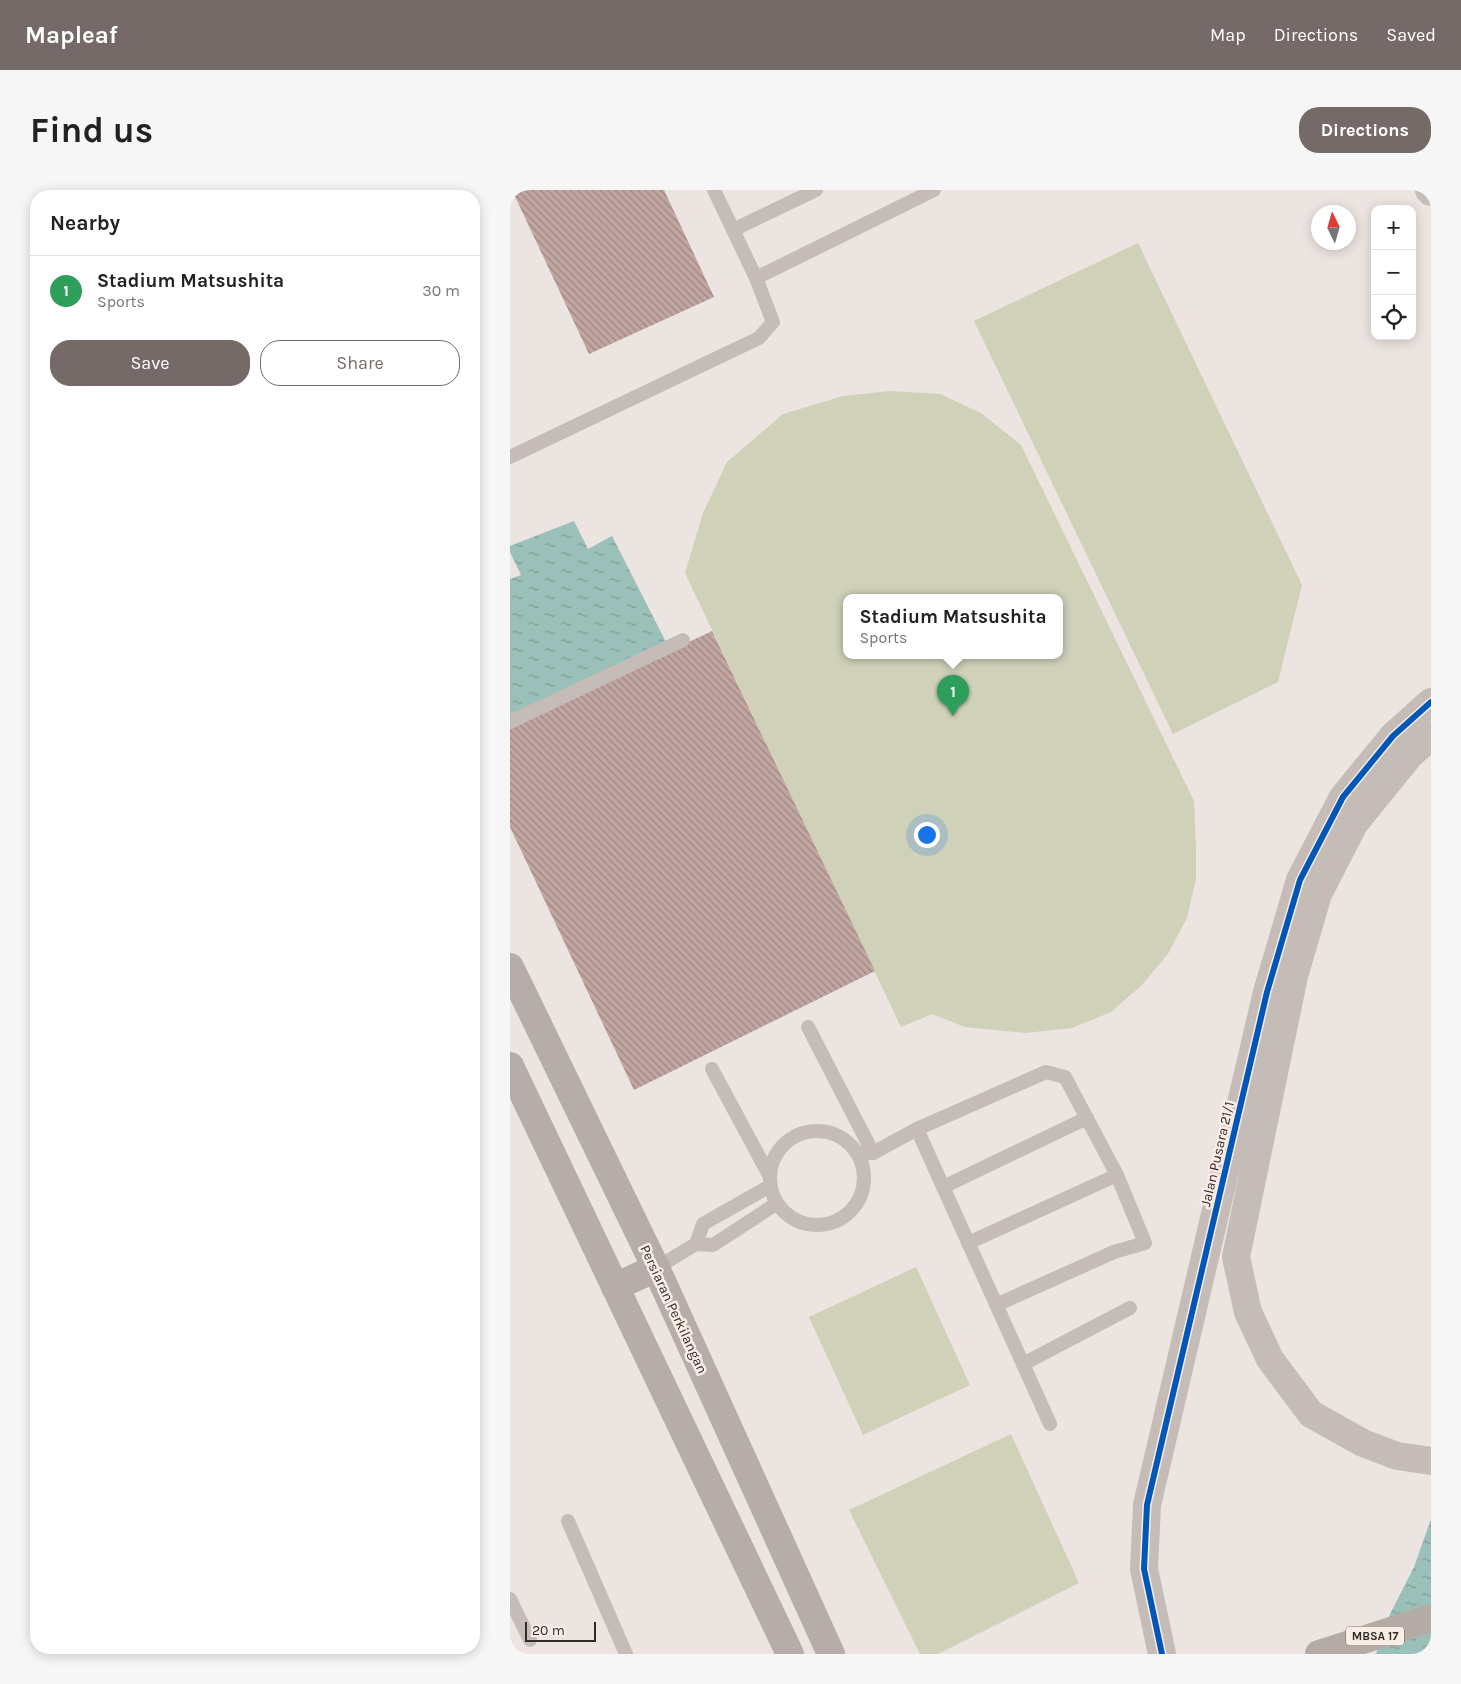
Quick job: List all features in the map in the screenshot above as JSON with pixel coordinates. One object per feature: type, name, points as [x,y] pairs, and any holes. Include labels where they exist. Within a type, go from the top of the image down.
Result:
[{"type":"main road","name":"Persiaran Perkilangan","points":[[510,967],[656,1268],[831,1654]]},
{"type":"main road","points":[[510,1066],[790,1654]]},
{"type":"main road","points":[[616,1287],[656,1268]]},
{"type":"main road","name":"MBSA 17","points":[[1319,1654],[1431,1618]]},
{"type":"street","name":"Jalan Pusara 21/1","points":[[1162,1654],[1144,1569],[1148,1505],[1270,983],[1300,880],[1343,797],[1393,736],[1431,702]]},
{"type":"street","points":[[1431,736],[1410,755],[1354,824],[1318,894],[1294,976],[1236,1257],[1248,1312],[1270,1359],[1311,1414],[1363,1444],[1397,1456],[1431,1461]]},
{"type":"lane","points":[[510,457],[759,338],[773,322],[756,278],[714,190]]},
{"type":"lane","points":[[733,230],[816,190]]},
{"type":"lane","points":[[756,278],[934,190]]},
{"type":"lane","points":[[510,722],[683,640]]},
{"type":"lane","points":[[808,1027],[873,1153]]},
{"type":"lane","points":[[696,1244],[703,1224],[769,1180],[780,1147],[806,1132],[835,1134],[858,1153],[865,1182],[854,1209],[848,1213],[828,1225],[799,1223],[776,1204],[769,1180],[712,1069]]},
{"type":"lane","points":[[858,1153],[873,1153],[917,1129],[1046,1072],[1065,1077],[1117,1175],[1145,1243],[1114,1252],[996,1306]]},
{"type":"lane","points":[[943,1187],[1087,1118]]},
{"type":"lane","points":[[917,1129],[1050,1424]]},
{"type":"lane","points":[[968,1244],[1117,1175]]},
{"type":"lane","points":[[656,1268],[696,1244],[713,1245],[776,1204]]},
{"type":"lane","points":[[1023,1364],[1130,1308]]},
{"type":"lane","points":[[568,1521],[626,1654]]},
{"type":"lane","points":[[510,1599],[530,1640]]},
{"type":"green space","points":[[1138,243],[1302,585],[1278,682],[1173,734],[974,321]]},
{"type":"green space","points":[[890,391],[940,394],[981,413],[1021,445],[1194,801],[1196,879],[1187,918],[1168,954],[1141,986],[1111,1012],[1072,1028],[1025,1033],[965,1027],[932,1014],[901,1027],[685,573],[703,513],[727,462],[783,414],[843,396]]},
{"type":"green space","points":[[916,1267],[970,1385],[863,1435],[809,1317]]},
{"type":"green space","points":[[1011,1434],[1079,1583],[938,1654],[920,1654],[849,1510]]},
{"type":"water","points":[[574,521],[588,549],[612,536],[668,646],[521,712],[510,714],[510,579],[521,575],[510,552],[510,546]]},
{"type":"water","points":[[1431,1519],[1431,1654],[1376,1654],[1386,1622],[1414,1567]]},
{"type":"building","points":[[512,190],[664,190],[714,297],[589,354]]},
{"type":"building","points":[[712,631],[875,971],[634,1090],[510,827],[510,727]]},
{"type":"cycle path","points":[[1162,1654],[1144,1569],[1147,1505],[1267,992],[1300,880],[1343,797],[1393,736],[1431,702]]},
{"type":"place","name":"Stadium Matsushita","points":[[953,716]]}]
